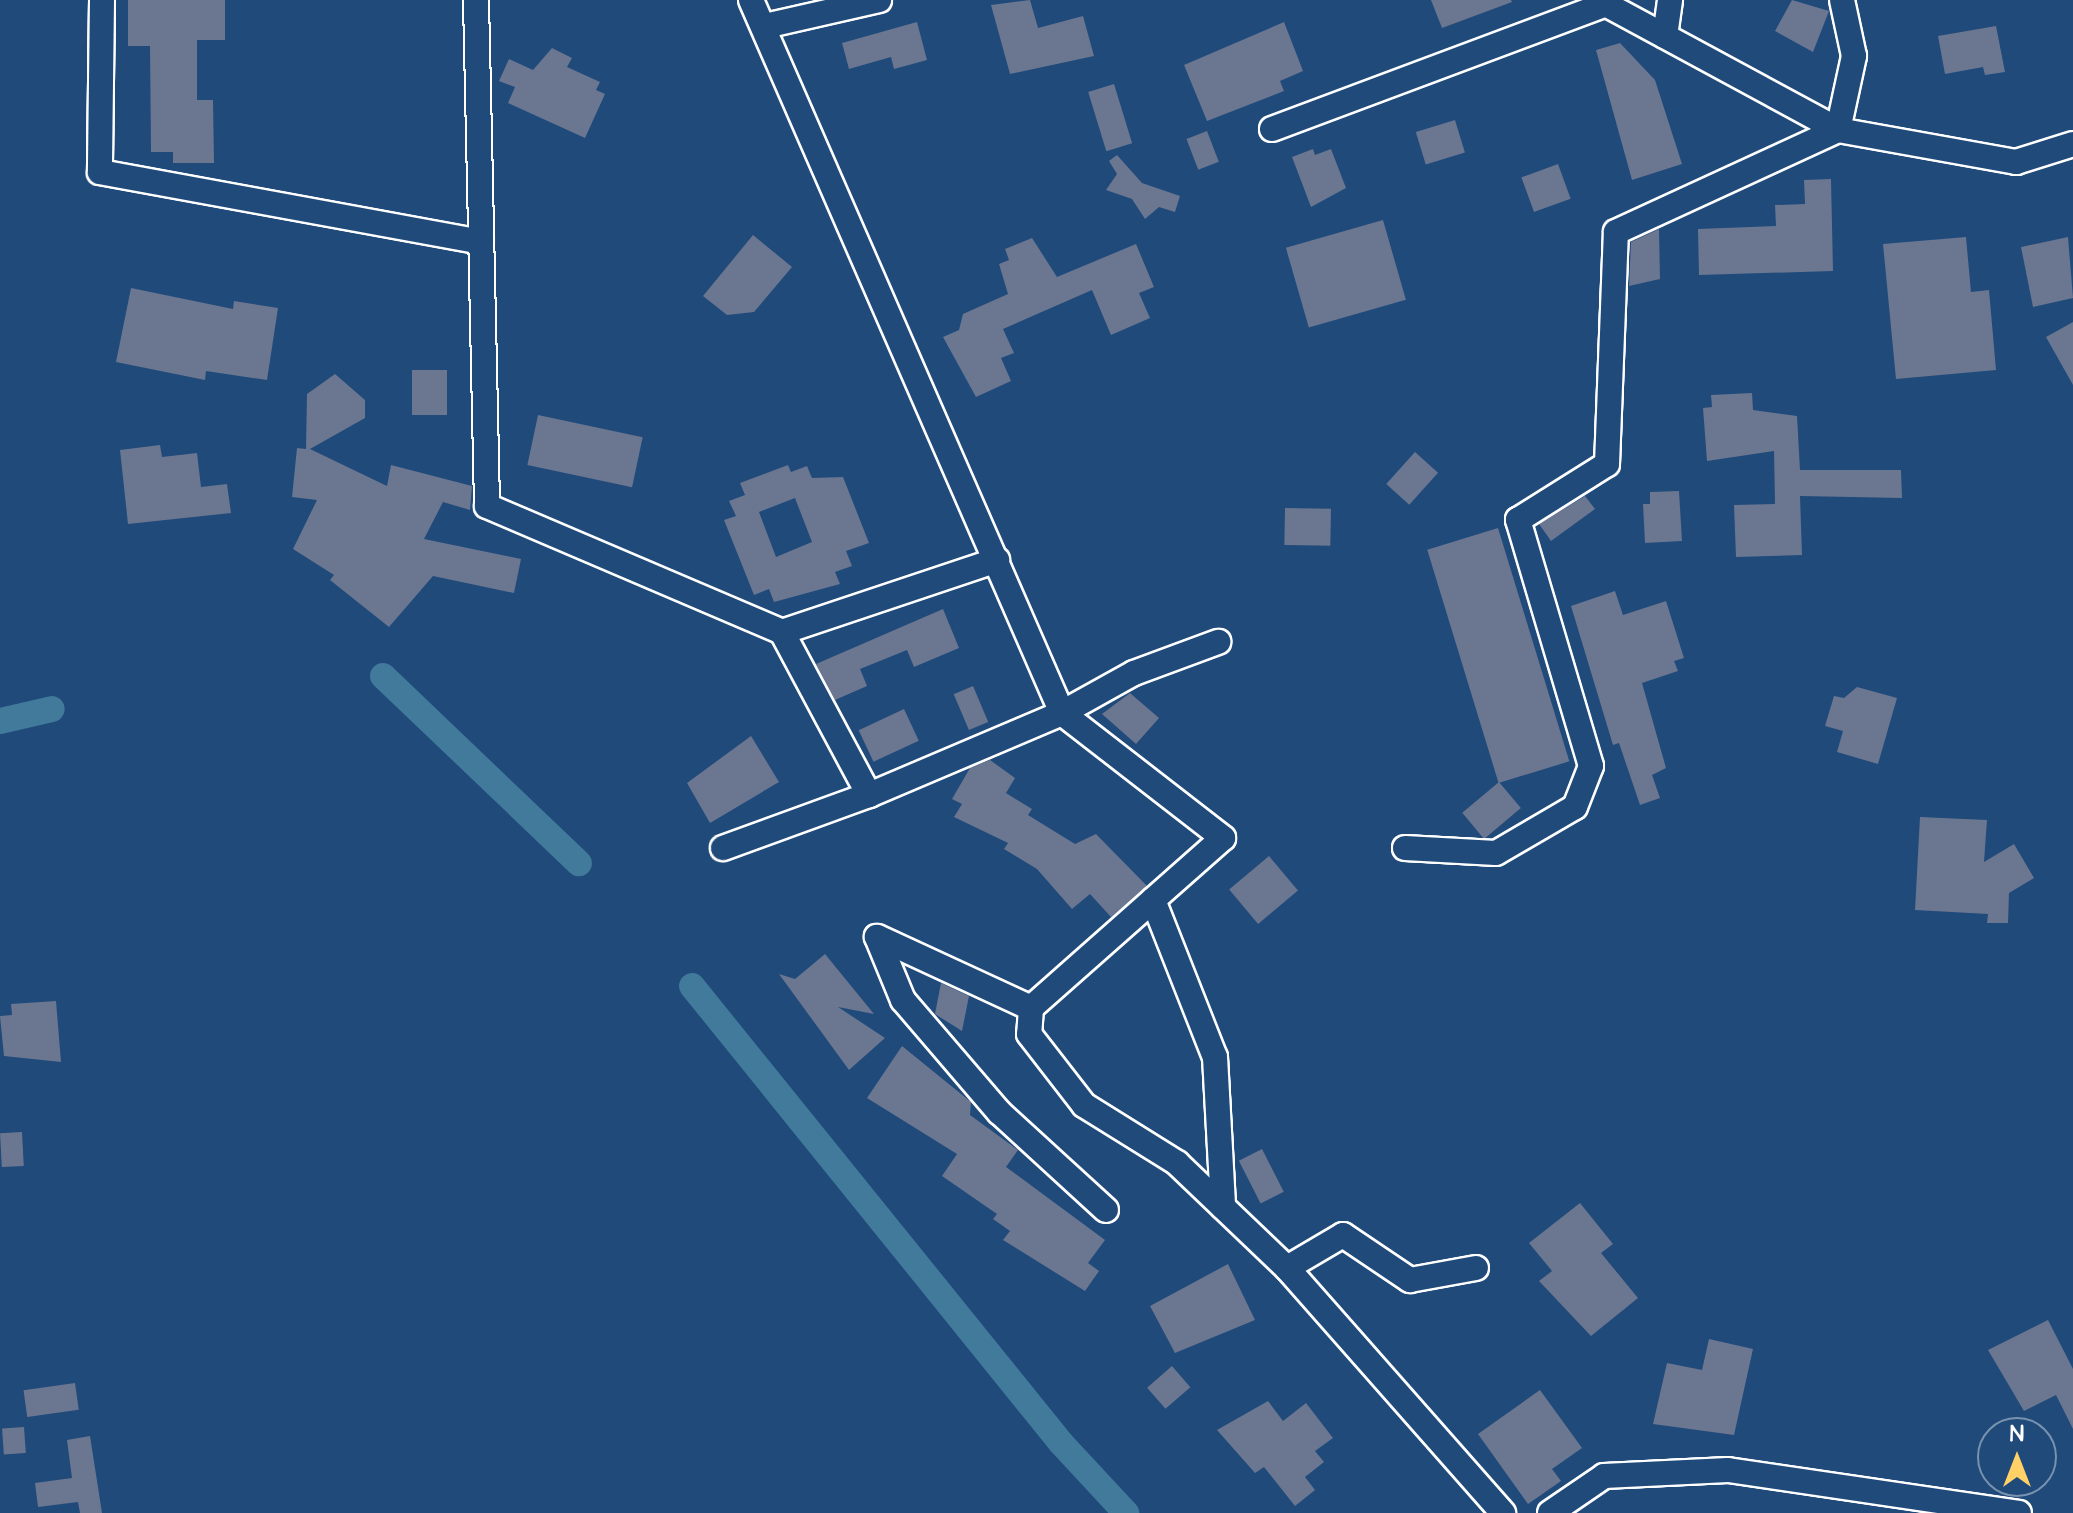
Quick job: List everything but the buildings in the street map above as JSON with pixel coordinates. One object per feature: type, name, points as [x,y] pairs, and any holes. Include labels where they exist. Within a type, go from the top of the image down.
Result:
[{"type":"street","points":[[102,0],[100,172],[481,242]]},
{"type":"street","points":[[476,0],[487,506],[782,632],[869,795]]},
{"type":"street","points":[[751,0],[765,26],[1062,713],[1223,838],[1031,1008],[1029,1034],[1084,1105],[1177,1163],[1287,1268],[1503,1513]]},
{"type":"street","points":[[765,26],[879,0]]},
{"type":"street","points":[[1665,36],[1670,0]]},
{"type":"street","points":[[1838,130],[1854,56],[1842,0]]},
{"type":"street","points":[[1272,129],[1602,2],[1838,130],[2016,162],[2073,144]]},
{"type":"street","points":[[1405,848],[1466,856],[1526,842],[1575,807],[1591,766],[1518,520],[1607,464],[1616,232],[1838,130]]},
{"type":"street","points":[[782,632],[997,560]]},
{"type":"street","points":[[723,848],[869,795],[1062,713],[1134,673],[1218,642]]},
{"type":"street","points":[[1153,900],[1215,1057],[1223,1207]]},
{"type":"street","points":[[1031,1008],[877,937],[913,1011],[999,1112],[1106,1210]]},
{"type":"street","points":[[1287,1268],[1343,1235],[1410,1280],[1476,1268]]},
{"type":"street","points":[[1550,1513],[1604,1476],[1728,1470],[2019,1513]]},
{"type":"waterway","points":[[383,676],[579,863]]},
{"type":"waterway","points":[[0,721],[52,709]]},
{"type":"waterway","points":[[692,986],[1061,1443],[1126,1513]]}]
